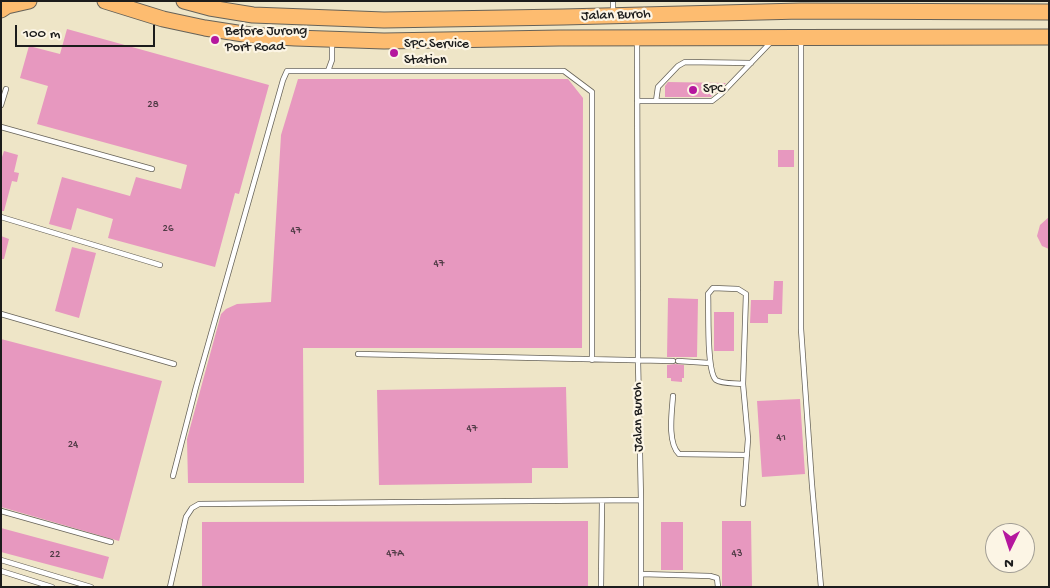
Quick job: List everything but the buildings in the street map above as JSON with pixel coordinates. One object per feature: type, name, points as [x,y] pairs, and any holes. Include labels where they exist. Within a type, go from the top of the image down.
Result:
[{"type":"highway","points":[[1,10],[7,6],[29,1]]},
{"type":"highway","name":"Jalan Buroh","points":[[105,1],[164,19],[206,28],[250,35],[332,39],[393,41],[801,37],[1049,38]]},
{"type":"highway","name":"Jalan Buroh","points":[[184,1],[210,8],[253,15],[384,20],[613,9],[848,9],[1049,12]]},
{"type":"lane","points":[[801,37],[800,329],[821,587]]},
{"type":"lane","name":"Jalan Buroh","points":[[637,38],[641,587]]},
{"type":"lane","points":[[637,101],[712,101],[722,94],[776,38]]},
{"type":"lane","points":[[328,71],[332,60],[332,39]]},
{"type":"lane","points":[[656,101],[658,87],[678,66],[685,62],[751,64]]},
{"type":"lane","points":[[173,476],[198,378],[284,75],[287,71],[564,71],[592,92],[592,360]]},
{"type":"lane","points":[[1,104],[6,89]]},
{"type":"lane","points":[[1,127],[152,170]]},
{"type":"lane","points":[[1,217],[160,265]]},
{"type":"lane","points":[[743,384],[716,380],[713,377],[709,363],[708,294],[713,288],[738,289],[746,294],[743,384],[748,455],[743,504]]},
{"type":"lane","points":[[1,314],[174,364]]},
{"type":"lane","points":[[358,354],[709,363]]},
{"type":"lane","points":[[673,396],[672,441],[674,449],[679,454],[748,455]]},
{"type":"lane","points":[[170,587],[186,517],[192,508],[199,504],[641,500]]},
{"type":"lane","points":[[601,587],[602,501]]},
{"type":"lane","points":[[1,511],[111,542]]},
{"type":"lane","points":[[1,560],[91,587]]},
{"type":"lane","points":[[1,572],[52,587]]},
{"type":"lane","points":[[641,574],[710,576],[716,578],[718,587]]},
{"type":"place","name":"Before Jurong Port Road","points":[[215,40]]},
{"type":"place","name":"SPC Service Station","points":[[394,53]]},
{"type":"place","name":"SPC","points":[[693,90]]}]
